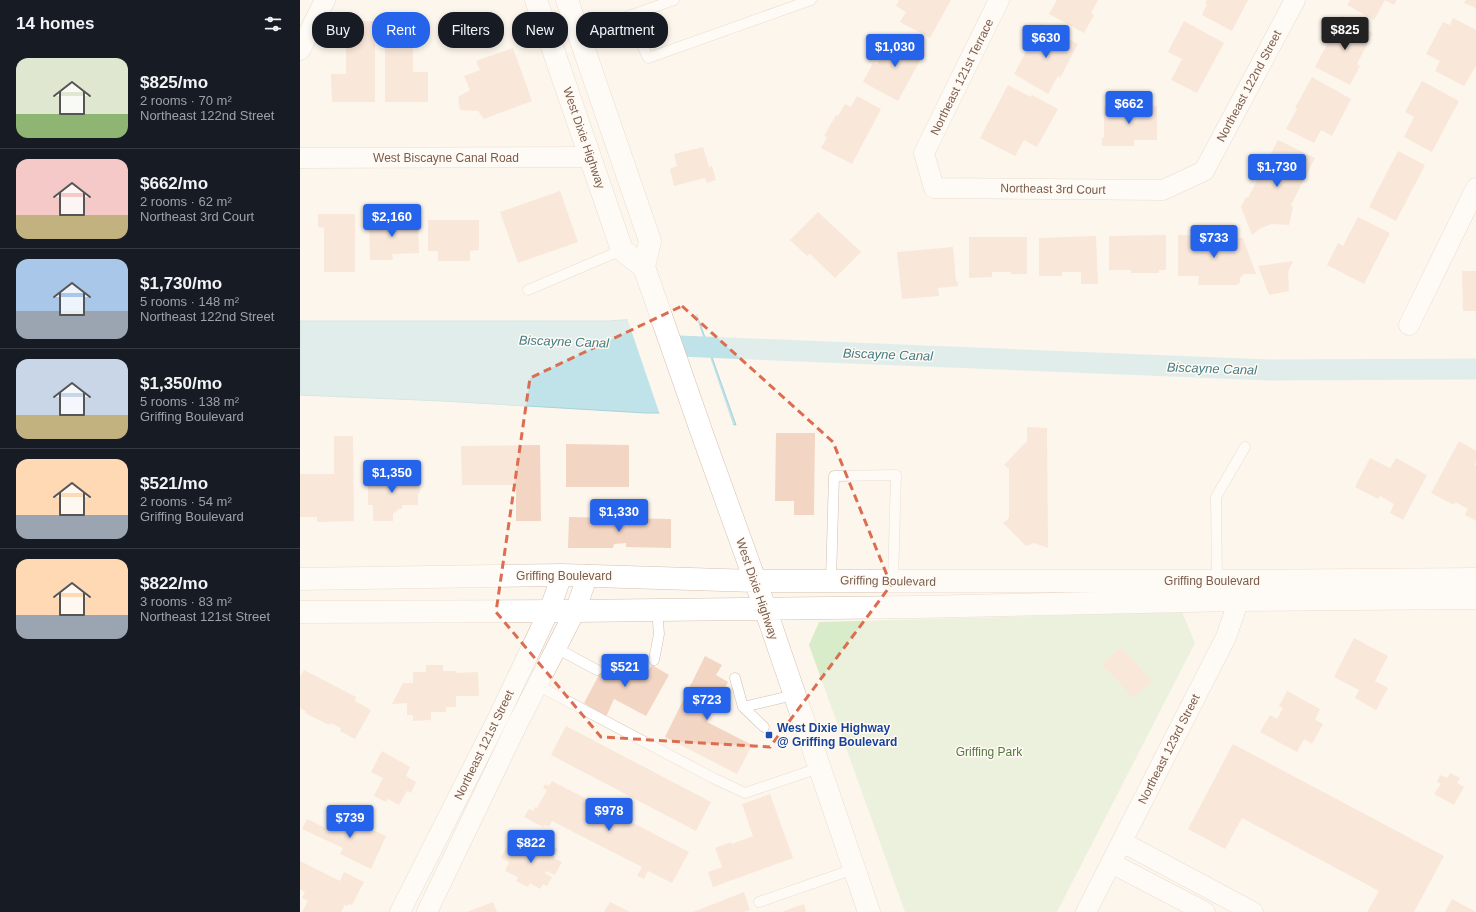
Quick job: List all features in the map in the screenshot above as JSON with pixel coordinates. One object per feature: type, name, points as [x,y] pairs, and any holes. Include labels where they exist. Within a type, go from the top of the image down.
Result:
[{"type":"street","points":[[300,50],[325,0]]},
{"type":"street","name":"West Dixie Highway","points":[[536,0],[622,250]]},
{"type":"street","points":[[567,0],[576,28]]},
{"type":"street","name":"Northeast 121st Terrace","points":[[924,153],[999,0]]},
{"type":"street","name":"Northeast 122nd Street","points":[[1204,171],[1295,0]]},
{"type":"street","points":[[583,48],[650,242],[644,267],[622,250]]},
{"type":"street","name":"Northeast 3rd Court","points":[[924,153],[934,188],[1163,190],[1204,171]]},
{"type":"street","name":"West Biscayne Canal Road","points":[[300,158],[591,157]]},
{"type":"street","points":[[1409,325],[1470,213],[1476,188]]},
{"type":"street","name":"West Dixie Highway","points":[[644,267],[765,608],[869,912]]},
{"type":"street","name":"Northeast 121st Street","points":[[400,912],[497,720],[549,611],[562,575]]},
{"type":"street","name":"Griffing Boulevard","points":[[300,579],[588,575],[755,581],[831,580],[1230,587],[1476,598]]},
{"type":"street","name":"Northeast 121st Street","points":[[427,912],[537,685],[575,611],[588,575]]},
{"type":"street","name":"Griffing Boulevard","points":[[300,612],[575,611],[918,607],[1230,587],[1476,579]]},
{"type":"street","name":"Northeast 123rd Street","points":[[1086,912],[1219,652],[1231,623],[1230,587]]},
{"type":"street","points":[[1122,842],[1253,912]]},
{"type":"street","points":[[1111,862],[1204,912]]},
{"type":"lane","points":[[640,12],[674,0]]},
{"type":"lane","points":[[643,48],[648,58],[811,0]]},
{"type":"lane","points":[[528,290],[622,250]]},
{"type":"lane","points":[[1230,587],[1216,497],[1245,447]]},
{"type":"lane","points":[[831,580],[834,476],[896,475],[893,581]]},
{"type":"lane","points":[[654,660],[659,634],[657,610]]},
{"type":"lane","points":[[556,648],[597,670]]},
{"type":"lane","points":[[735,678],[743,707],[764,727]]},
{"type":"lane","points":[[537,685],[713,778],[745,793],[819,768]]},
{"type":"lane","points":[[743,707],[794,695]]},
{"type":"lane","points":[[759,902],[854,869]]},
{"type":"highlighted area","points":[[682,306],[833,442],[891,585],[770,747],[601,737],[496,612],[530,378]]},
{"type":"green space","name":"Griffing Park","points":[[1182,612],[1195,643],[1057,912],[905,912],[809,645],[819,622]]},
{"type":"water","points":[[697,315],[736,425],[658,413],[300,395],[300,321],[608,321]]},
{"type":"pier","points":[[695,313],[734,427],[660,415],[627,318]]},
{"type":"building","points":[[899,0],[951,0],[930,38],[900,22],[906,12],[896,6]]},
{"type":"building","points":[[1057,0],[1098,0],[1091,13],[1094,15],[1084,33],[1049,14]]},
{"type":"building","points":[[1207,0],[1248,0],[1232,31],[1202,15],[1207,4],[1205,3]]},
{"type":"building","points":[[1350,0],[1385,0],[1374,20],[1347,5]]},
{"type":"building","points":[[1385,0],[1397,0],[1394,5]]},
{"type":"building","points":[[1466,0],[1476,0],[1476,8],[1464,3]]},
{"type":"building","points":[[1342,16],[1352,20],[1351,21],[1373,33],[1357,64],[1360,66],[1350,85],[1315,67]]},
{"type":"building","points":[[1453,18],[1476,30],[1476,67],[1464,86],[1435,71],[1440,61],[1426,54],[1443,22],[1450,25]]},
{"type":"building","points":[[364,21],[372,21],[372,48],[375,48],[375,102],[332,102],[331,74],[346,74],[346,48],[364,48]]},
{"type":"building","points":[[1184,21],[1224,43],[1197,93],[1171,80],[1182,59],[1168,52]]},
{"type":"building","points":[[1041,24],[1078,44],[1060,78],[1058,76],[1048,94],[1014,74]]},
{"type":"building","points":[[893,34],[925,51],[898,101],[863,82],[873,63],[877,65]]},
{"type":"building","points":[[385,48],[413,48],[413,72],[428,72],[428,102],[385,102]]},
{"type":"building","points":[[513,48],[532,101],[484,119],[478,111],[460,110],[458,97],[470,90],[464,76],[480,70],[476,61]]},
{"type":"building","points":[[1312,77],[1351,99],[1332,136],[1321,130],[1314,143],[1286,129],[1297,109],[1295,108]]},
{"type":"building","points":[[1422,81],[1459,101],[1432,152],[1404,137],[1414,117],[1405,112]]},
{"type":"building","points":[[1008,85],[1031,97],[1032,95],[1058,109],[1037,147],[1024,140],[1015,156],[980,138]]},
{"type":"building","points":[[857,96],[881,109],[852,164],[821,148],[827,137],[824,136],[836,115],[838,116],[845,104],[851,107]]},
{"type":"building","points":[[1104,106],[1157,106],[1157,140],[1134,140],[1134,146],[1102,146],[1102,137],[1104,138]]},
{"type":"building","points":[[1278,140],[1315,158],[1291,205],[1293,207],[1289,225],[1272,224],[1261,228],[1252,235],[1241,207],[1246,197],[1248,198]]},
{"type":"building","points":[[703,147],[709,167],[712,166],[716,180],[707,183],[705,178],[674,186],[670,169],[677,166],[674,154]]},
{"type":"building","points":[[1398,151],[1425,165],[1396,221],[1369,207]]},
{"type":"building","points":[[560,191],[578,242],[518,263],[500,212]]},
{"type":"building","points":[[818,212],[861,252],[835,278],[810,254],[807,256],[790,240]]},
{"type":"building","points":[[318,214],[355,214],[355,272],[324,272],[324,228],[318,227]]},
{"type":"building","points":[[369,215],[393,215],[393,222],[418,222],[419,253],[392,254],[393,260],[370,260]]},
{"type":"building","points":[[1358,217],[1390,233],[1364,284],[1327,265],[1338,243],[1343,246]]},
{"type":"building","points":[[428,220],[479,220],[479,250],[470,251],[470,261],[438,261],[438,251],[428,251]]},
{"type":"building","points":[[1166,235],[1166,270],[1159,270],[1159,273],[1131,273],[1131,270],[1109,270],[1109,236]]},
{"type":"building","points":[[1178,235],[1236,236],[1236,238],[1243,238],[1256,274],[1244,274],[1240,278],[1240,282],[1237,285],[1198,285],[1199,276],[1178,276]]},
{"type":"building","points":[[1096,236],[1098,284],[1081,284],[1081,272],[1062,272],[1062,276],[1039,276],[1039,238]]},
{"type":"building","points":[[969,237],[1027,237],[1027,274],[992,272],[992,277],[969,278]]},
{"type":"building","points":[[953,247],[956,281],[958,286],[938,288],[939,296],[902,299],[897,252]]},
{"type":"building","points":[[1293,261],[1288,272],[1289,291],[1269,295],[1258,266]]},
{"type":"building","points":[[1462,271],[1476,271],[1476,311],[1463,311]]},
{"type":"building","points":[[1027,427],[1047,428],[1048,548],[1034,543],[1026,546],[1003,523],[1009,518],[1009,469],[1004,465],[1027,441]]},
{"type":"building","points":[[776,433],[815,433],[814,515],[794,515],[794,501],[775,501]]},
{"type":"building","points":[[334,436],[353,436],[354,521],[317,522],[317,517],[300,517],[300,474],[334,474]]},
{"type":"building","points":[[1459,441],[1476,451],[1476,462],[1474,465],[1476,466],[1476,521],[1465,515],[1468,509],[1455,502],[1454,505],[1431,493]]},
{"type":"building","points":[[566,444],[629,445],[629,487],[566,487]]},
{"type":"building","points":[[540,445],[541,521],[516,521],[516,485],[462,485],[461,446]]},
{"type":"building","points":[[1370,458],[1390,468],[1396,458],[1427,475],[1403,520],[1390,513],[1394,504],[1380,496],[1378,499],[1355,487]]},
{"type":"building","points":[[368,475],[421,476],[420,493],[418,493],[418,505],[402,505],[402,509],[398,509],[393,513],[393,521],[373,521],[373,505],[368,505]]},
{"type":"building","points":[[569,517],[671,519],[671,548],[626,547],[626,543],[614,544],[613,548],[568,548]]},
{"type":"building","points":[[1354,638],[1388,656],[1375,681],[1388,688],[1376,710],[1355,698],[1359,690],[1334,677]]},
{"type":"building","points":[[1121,647],[1152,681],[1133,698],[1102,664]]},
{"type":"building","points":[[609,656],[644,677],[652,665],[669,675],[646,716],[614,699],[606,717],[584,703]]},
{"type":"building","points":[[705,656],[722,665],[716,675],[728,682],[707,722],[752,745],[737,774],[665,737]]},
{"type":"building","points":[[426,665],[443,665],[443,671],[456,671],[456,673],[478,672],[479,696],[456,696],[456,707],[446,707],[446,712],[431,712],[431,720],[413,721],[413,715],[407,715],[407,703],[392,704],[403,683],[413,683],[413,672],[426,672]]},
{"type":"building","points":[[304,670],[356,697],[355,701],[371,710],[355,739],[340,731],[341,728],[330,723],[329,725],[305,713],[306,711],[300,708],[300,677]]},
{"type":"building","points":[[1287,691],[1320,709],[1315,720],[1323,724],[1312,744],[1304,739],[1297,752],[1260,732],[1270,715],[1277,719],[1283,708],[1279,706]]},
{"type":"building","points":[[566,726],[711,802],[696,831],[551,755]]},
{"type":"building","points":[[1233,744],[1444,856],[1414,912],[1367,912],[1379,891],[1242,818],[1225,849],[1188,829]]},
{"type":"building","points":[[382,751],[410,767],[406,776],[416,782],[411,793],[407,791],[399,805],[388,799],[386,802],[374,796],[383,778],[371,772]]},
{"type":"building","points":[[1450,773],[1460,778],[1457,783],[1464,787],[1454,805],[1434,794],[1441,784],[1437,782],[1440,775],[1447,778]]},
{"type":"building","points":[[552,781],[689,852],[672,883],[648,871],[644,879],[637,876],[642,867],[552,821],[549,827],[545,825],[543,827],[524,817],[529,809],[533,811],[535,807],[537,808],[547,790],[543,788],[545,784],[549,786]]},
{"type":"building","points":[[770,794],[793,858],[713,887],[708,872],[722,867],[715,848],[731,842],[732,844],[753,836],[742,804]]},
{"type":"building","points":[[336,813],[386,836],[371,869],[340,854],[343,848],[302,829],[307,819],[328,829]]},
{"type":"building","points":[[522,839],[545,851],[549,845],[558,849],[554,858],[562,862],[555,875],[546,871],[545,873],[552,877],[547,886],[543,884],[540,889],[530,883],[528,887],[516,881],[518,877],[505,871],[509,862],[501,858],[505,850],[509,843],[517,848]]},
{"type":"building","points":[[300,861],[340,881],[344,872],[364,882],[352,905],[345,905],[341,912],[302,912],[308,901],[302,898],[305,892],[300,889]]},
{"type":"building","points":[[744,892],[750,910],[743,912],[693,912]]},
{"type":"building","points":[[1452,899],[1476,912],[1445,912]]},
{"type":"building","points":[[493,902],[497,912],[467,912]]},
{"type":"building","points":[[610,902],[630,912],[604,912]]},
{"type":"building","points":[[804,904],[806,912],[784,912],[784,911]]},
{"type":"waterway","name":"Biscayne Canal","points":[[679,346],[1270,370],[1476,369]]},
{"type":"place","name":"West Dixie Highway @ Griffing Boulevard","points":[[769,735]]}]
